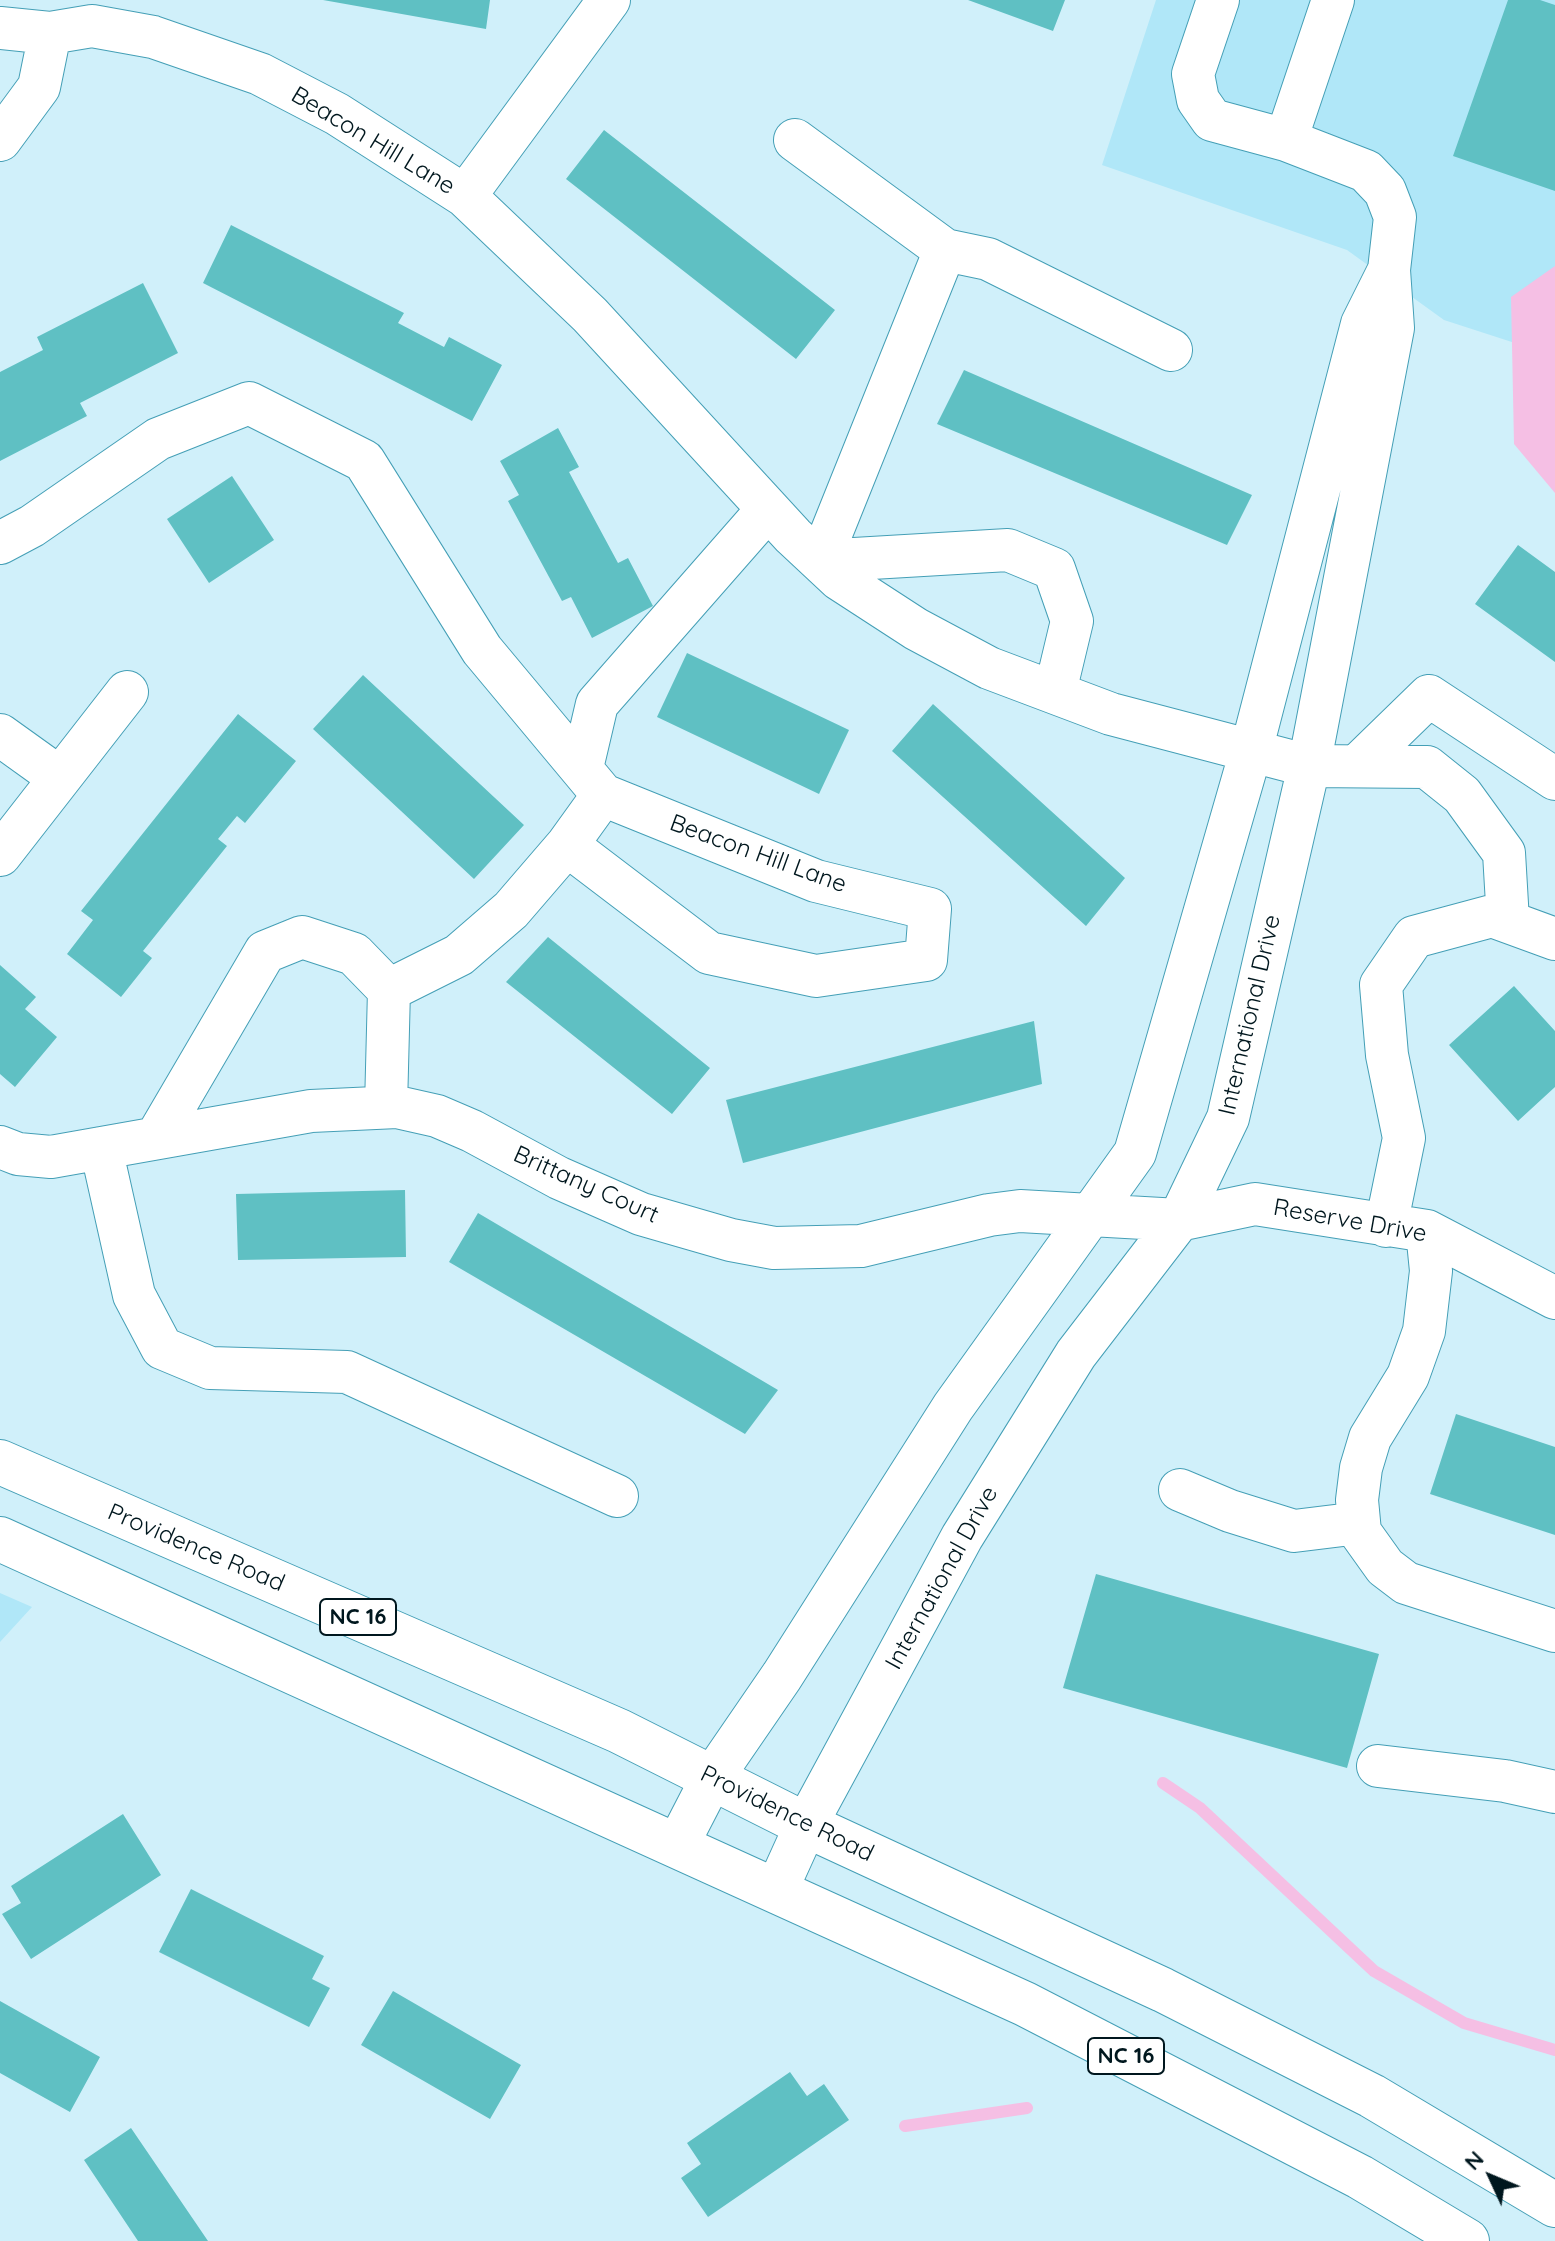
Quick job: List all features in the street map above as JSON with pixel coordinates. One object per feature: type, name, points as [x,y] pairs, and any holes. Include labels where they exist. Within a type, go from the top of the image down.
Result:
[{"type":"main road","name":"Providence Road","points":[[0,1462],[619,1731],[806,1825],[1163,1990],[1372,2096],[1555,2205]]},
{"type":"main road","name":"NC 16","points":[[0,1539],[348,1699],[678,1844],[1039,2011],[1360,2177],[1467,2241]]},
{"type":"street","points":[[465,196],[609,0]]},
{"type":"street","name":"International Drive","points":[[777,1889],[806,1825],[962,1537],[1076,1354],[1179,1220],[1228,1118],[1309,766],[1393,328],[1389,270],[1395,217],[1385,191],[1366,171],[1286,140],[1212,120],[1198,100],[1193,74],[1218,0]]},
{"type":"street","points":[[1286,140],[1333,0]]},
{"type":"street","name":"Beacon Hill Lane","points":[[0,28],[50,33],[103,13],[153,37],[260,74],[337,114],[465,196],[590,315],[768,509],[839,579],[916,629],[989,668],[1111,714],[1309,766],[1359,764],[1427,767],[1462,795],[1504,853],[1508,921]]},
{"type":"street","points":[[0,140],[35,97],[50,33]]},
{"type":"street","points":[[795,140],[945,250],[988,259],[1171,350]]},
{"type":"street","points":[[945,250],[820,561],[1008,550],[1054,569],[1072,621],[1055,692]]},
{"type":"street","name":"International Drive","points":[[678,1844],[712,1778],[782,1676],[953,1407],[1135,1153],[1251,751],[1362,324],[1389,270]]},
{"type":"street","name":"Beacon Hill Lane","points":[[0,543],[32,526],[158,439],[249,403],[364,461],[482,650],[592,782],[816,881],[930,909],[926,960],[816,976],[709,953],[567,845]]},
{"type":"street","points":[[389,990],[459,955],[511,910],[567,845],[592,782],[597,704],[768,509]]},
{"type":"street","points":[[0,855],[127,692]]},
{"type":"street","points":[[1359,764],[1429,696],[1555,779]]},
{"type":"street","points":[[0,735],[60,778]]},
{"type":"street","points":[[1386,1226],[1404,1138],[1387,1055],[1381,985],[1414,937],[1492,916],[1555,939]]},
{"type":"street","points":[[156,1138],[265,952],[302,937],[354,954],[389,990],[386,1107]]},
{"type":"street","name":"Brittany Court","points":[[0,1147],[18,1154],[51,1157],[311,1111],[386,1107],[437,1116],[472,1131],[559,1178],[641,1214],[731,1240],[774,1248],[861,1246],[989,1215],[1020,1211],[1090,1218],[1179,1220]]},
{"type":"street","points":[[101,1148],[134,1295],[162,1348],[210,1368],[347,1372],[617,1496]]},
{"type":"street","name":"Reserve Drive","points":[[1179,1220],[1255,1204],[1427,1231],[1555,1298]]},
{"type":"street","points":[[1427,1231],[1431,1271],[1424,1331],[1408,1376],[1370,1438],[1361,1468],[1360,1532],[1385,1567],[1406,1583],[1555,1631]]},
{"type":"street","points":[[1180,1490],[1230,1511],[1294,1531],[1359,1523]]},
{"type":"street","points":[[1378,1766],[1505,1781],[1555,1792]]},
{"type":"shaded area","points":[[1156,0],[1555,0],[1555,356],[1444,320],[1347,250],[1102,165]]},
{"type":"shaded area","points":[[1555,266],[1555,493],[1514,444],[1511,297]]},
{"type":"shaded area","points":[[0,1593],[32,1607],[0,1642]]},
{"type":"building","points":[[323,0],[490,0],[486,29]]},
{"type":"building","points":[[968,0],[1065,0],[1053,31]]},
{"type":"building","points":[[1508,0],[1540,0],[1555,5],[1555,191],[1453,156]]},
{"type":"building","points":[[604,130],[835,310],[796,359],[566,179]]},
{"type":"building","points":[[231,225],[404,313],[398,323],[444,347],[449,337],[502,365],[472,421],[203,283]]},
{"type":"building","points":[[143,283],[178,353],[80,403],[87,416],[0,461],[0,372],[43,350],[37,337]]},
{"type":"building","points":[[964,370],[1252,495],[1227,545],[937,424]]},
{"type":"building","points":[[558,428],[579,467],[569,472],[618,563],[628,558],[653,606],[592,638],[571,597],[562,601],[508,501],[519,495],[500,461]]},
{"type":"building","points":[[232,476],[274,540],[209,583],[167,519]]},
{"type":"building","points":[[1518,545],[1555,572],[1555,662],[1475,604]]},
{"type":"building","points":[[687,653],[849,730],[819,794],[657,717]]},
{"type":"building","points":[[363,675],[524,825],[474,879],[313,729]]},
{"type":"building","points":[[933,704],[1125,878],[1086,926],[892,751]]},
{"type":"building","points":[[238,714],[296,761],[245,823],[237,816],[218,839],[227,846],[143,951],[152,958],[121,997],[67,954],[93,920],[81,911]]},
{"type":"building","points":[[548,937],[710,1068],[672,1114],[506,982]]},
{"type":"building","points":[[0,965],[36,997],[25,1009],[57,1037],[15,1087],[0,1074]]},
{"type":"building","points":[[1514,986],[1555,1031],[1555,1087],[1518,1121],[1449,1045]]},
{"type":"building","points":[[1034,1021],[1042,1084],[743,1163],[726,1100]]},
{"type":"building","points":[[405,1190],[406,1257],[238,1260],[236,1194]]},
{"type":"building","points":[[478,1213],[778,1390],[745,1434],[449,1262]]},
{"type":"building","points":[[1456,1414],[1555,1447],[1555,1535],[1430,1494]]},
{"type":"building","points":[[1096,1574],[1379,1654],[1347,1768],[1063,1688]]},
{"type":"building","points":[[123,1814],[161,1875],[31,1959],[2,1914],[21,1903],[11,1886]]},
{"type":"building","points":[[191,1889],[324,1956],[312,1979],[330,1988],[309,2027],[159,1952]]},
{"type":"building","points":[[393,1991],[521,2065],[490,2119],[361,2045]]},
{"type":"building","points":[[0,2001],[100,2057],[70,2112],[0,2073]]},
{"type":"building","points":[[790,2072],[807,2096],[824,2084],[849,2120],[708,2217],[681,2178],[701,2164],[687,2143]]},
{"type":"building","points":[[131,2128],[208,2241],[138,2241],[84,2160]]},
{"type":"waterway","points":[[1163,1783],[1200,1808],[1374,1971],[1464,2023],[1555,2050]]},
{"type":"waterway","points":[[905,2126],[1027,2108]]}]
